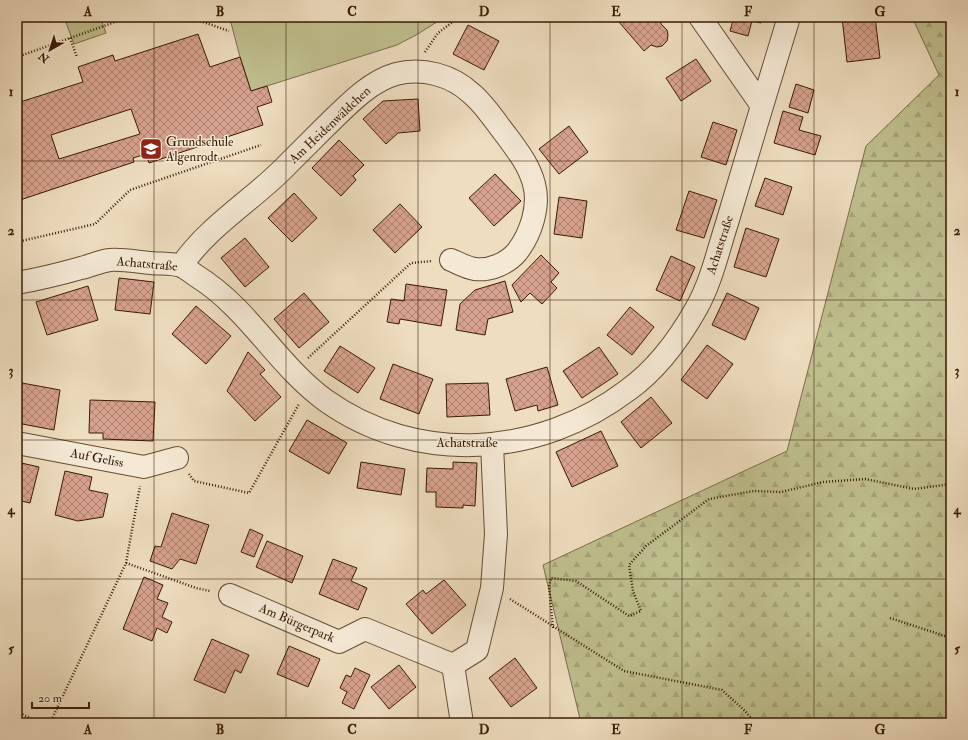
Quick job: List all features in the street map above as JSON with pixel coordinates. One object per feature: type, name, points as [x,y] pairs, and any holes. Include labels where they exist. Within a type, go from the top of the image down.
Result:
[{"type":"street","points":[[700,17],[762,106]]},
{"type":"street","name":"Achatstraße","points":[[17,284],[38,280],[110,260],[181,266],[223,294],[309,387],[344,412],[364,423],[386,432],[430,443],[472,445],[492,444],[528,438],[549,432],[571,424],[594,412],[629,390],[668,349],[697,307],[706,288],[721,243],[789,17]]},
{"type":"street","name":"Am Heidenwäldchen","points":[[181,266],[198,243],[273,178],[356,98],[382,80],[396,74],[413,71],[439,75],[456,82],[472,93],[498,124],[520,154],[527,166],[534,185],[536,203],[533,220],[516,253],[505,262],[491,268],[474,269],[451,260]]},
{"type":"street","name":"Auf Geliss","points":[[17,443],[144,467],[177,458]]},
{"type":"street","points":[[462,723],[453,664],[477,650],[492,588],[496,534],[492,444]]},
{"type":"street","name":"Am Bürgerpark","points":[[230,595],[339,642],[366,629],[453,664]]},
{"type":"path","points":[[17,57],[129,17]]},
{"type":"path","points":[[189,17],[229,31]]},
{"type":"path","points":[[438,33],[458,17]]},
{"type":"path","points":[[70,38],[77,57]]},
{"type":"path","points":[[17,242],[95,224],[130,190],[261,145]]},
{"type":"path","points":[[293,371],[411,263],[451,260]]},
{"type":"path","points":[[177,458],[194,481],[249,493],[309,387]]},
{"type":"path","points":[[554,628],[549,587],[551,578],[576,581],[629,616],[641,611],[633,591],[629,565],[646,546],[709,499],[754,491],[781,492],[823,482],[865,479],[914,490],[951,484]]},
{"type":"path","points":[[50,723],[126,562],[136,510]]},
{"type":"path","points":[[126,562],[196,588],[230,595]]},
{"type":"path","points":[[492,588],[624,671],[722,690],[745,711],[755,723]]},
{"type":"path","points":[[890,618],[951,638]]},
{"type":"path","points":[[17,712],[42,723]]},
{"type":"green space","points":[[64,17],[100,17],[106,33],[74,44]]},
{"type":"green space","points":[[236,17],[445,17],[397,45],[251,91],[230,19]]},
{"type":"green space","points":[[912,17],[951,17],[951,723],[581,723],[543,565],[787,451],[866,146],[939,75]]},
{"type":"building","points":[[625,17],[660,17],[661,24],[667,30],[667,41],[662,46],[657,47],[651,45],[644,51],[619,22]]},
{"type":"building","points":[[734,17],[763,17],[761,23],[752,21],[748,36],[730,31]]},
{"type":"building","points":[[842,17],[875,17],[880,58],[847,62]]},
{"type":"building","points":[[468,25],[499,41],[484,70],[453,54]]},
{"type":"building","points":[[198,34],[210,67],[240,57],[251,91],[267,86],[272,102],[257,107],[263,125],[149,163],[146,154],[133,158],[134,162],[17,201],[17,119],[20,118],[17,103],[83,82],[78,67],[113,55],[115,61]],"holes":[[[131,109],[140,134],[59,159],[51,135]]]},
{"type":"building","points":[[696,59],[711,81],[681,101],[666,78]]},
{"type":"building","points":[[796,84],[814,90],[808,113],[789,107]]},
{"type":"building","points":[[418,99],[420,131],[398,133],[386,144],[363,119],[383,101]]},
{"type":"building","points":[[783,111],[803,117],[799,130],[821,136],[815,155],[774,143]]},
{"type":"building","points":[[713,122],[737,130],[726,165],[701,157]]},
{"type":"building","points":[[569,126],[588,152],[559,174],[539,149]]},
{"type":"building","points":[[339,140],[364,165],[353,176],[356,180],[341,196],[312,168]]},
{"type":"building","points":[[495,174],[521,201],[494,226],[469,198]]},
{"type":"building","points":[[765,178],[792,187],[783,215],[755,206]]},
{"type":"building","points":[[689,191],[717,200],[704,238],[676,230]]},
{"type":"building","points":[[294,193],[317,218],[292,242],[268,218]]},
{"type":"building","points":[[559,197],[587,201],[582,238],[554,234]]},
{"type":"building","points":[[400,204],[422,227],[395,253],[373,230]]},
{"type":"building","points":[[746,228],[779,239],[766,277],[734,267]]},
{"type":"building","points":[[245,238],[269,267],[245,287],[221,258]]},
{"type":"building","points":[[541,255],[559,273],[551,282],[557,288],[542,304],[530,293],[521,302],[512,285]]},
{"type":"building","points":[[671,256],[695,267],[680,301],[656,290]]},
{"type":"building","points":[[119,278],[154,282],[150,314],[115,310]]},
{"type":"building","points":[[505,281],[513,312],[488,319],[485,335],[456,330],[460,304],[475,290]]},
{"type":"building","points":[[406,284],[447,290],[441,326],[400,319],[399,324],[387,322],[391,299],[404,301]]},
{"type":"building","points":[[88,286],[98,320],[47,335],[36,302]]},
{"type":"building","points":[[304,293],[329,322],[299,348],[274,319]]},
{"type":"building","points":[[727,293],[759,308],[745,340],[712,325]]},
{"type":"building","points":[[196,306],[231,336],[206,364],[172,334]]},
{"type":"building","points":[[630,307],[654,327],[632,355],[607,335]]},
{"type":"building","points":[[707,345],[733,364],[707,399],[681,380]]},
{"type":"building","points":[[340,346],[375,368],[358,393],[324,371]]},
{"type":"building","points":[[599,347],[618,374],[582,398],[563,371]]},
{"type":"building","points":[[248,352],[265,370],[260,374],[281,397],[255,421],[227,391]]},
{"type":"building","points":[[393,364],[433,379],[419,414],[380,399]]},
{"type":"building","points":[[547,367],[558,405],[538,411],[537,405],[515,411],[506,379]]},
{"type":"building","points":[[22,383],[60,390],[54,430],[17,423]]},
{"type":"building","points":[[488,383],[490,415],[447,417],[446,384]]},
{"type":"building","points":[[651,397],[672,423],[641,448],[621,422]]},
{"type":"building","points":[[90,400],[155,402],[153,441],[103,439],[103,433],[89,433]]},
{"type":"building","points":[[307,420],[347,443],[329,474],[289,451]]},
{"type":"building","points":[[601,431],[618,466],[572,487],[556,452]]},
{"type":"building","points":[[17,462],[39,467],[30,503],[17,500]]},
{"type":"building","points":[[361,462],[405,469],[401,495],[357,488]]},
{"type":"building","points":[[453,462],[477,463],[475,506],[463,505],[463,508],[436,507],[436,492],[426,492],[427,468],[453,469]]},
{"type":"building","points":[[65,471],[92,477],[89,490],[108,494],[103,517],[78,521],[55,515]]},
{"type":"building","points":[[172,513],[209,525],[196,564],[180,559],[172,569],[150,561],[155,546],[161,547]]},
{"type":"building","points":[[250,529],[263,535],[254,557],[241,552]]},
{"type":"building","points":[[267,541],[303,556],[292,583],[256,567]]},
{"type":"building","points":[[333,559],[357,568],[351,581],[367,588],[358,610],[319,594]]},
{"type":"building","points":[[144,577],[163,585],[157,599],[168,603],[162,617],[172,622],[167,633],[157,628],[152,641],[123,629]]},
{"type":"building","points":[[444,580],[466,605],[432,634],[406,604],[423,590],[426,594]]},
{"type":"building","points":[[212,639],[249,655],[241,673],[235,670],[225,693],[194,680]]},
{"type":"building","points":[[289,646],[320,659],[308,687],[277,674]]},
{"type":"building","points":[[515,658],[537,688],[511,707],[489,678]]},
{"type":"building","points":[[399,665],[416,687],[389,709],[371,687]]},
{"type":"building","points":[[355,668],[370,675],[354,709],[342,703],[347,692],[340,688],[346,675],[351,677]]},
{"type":"place","name":"Grundschule Algenrodt","points":[[151,149]]}]
